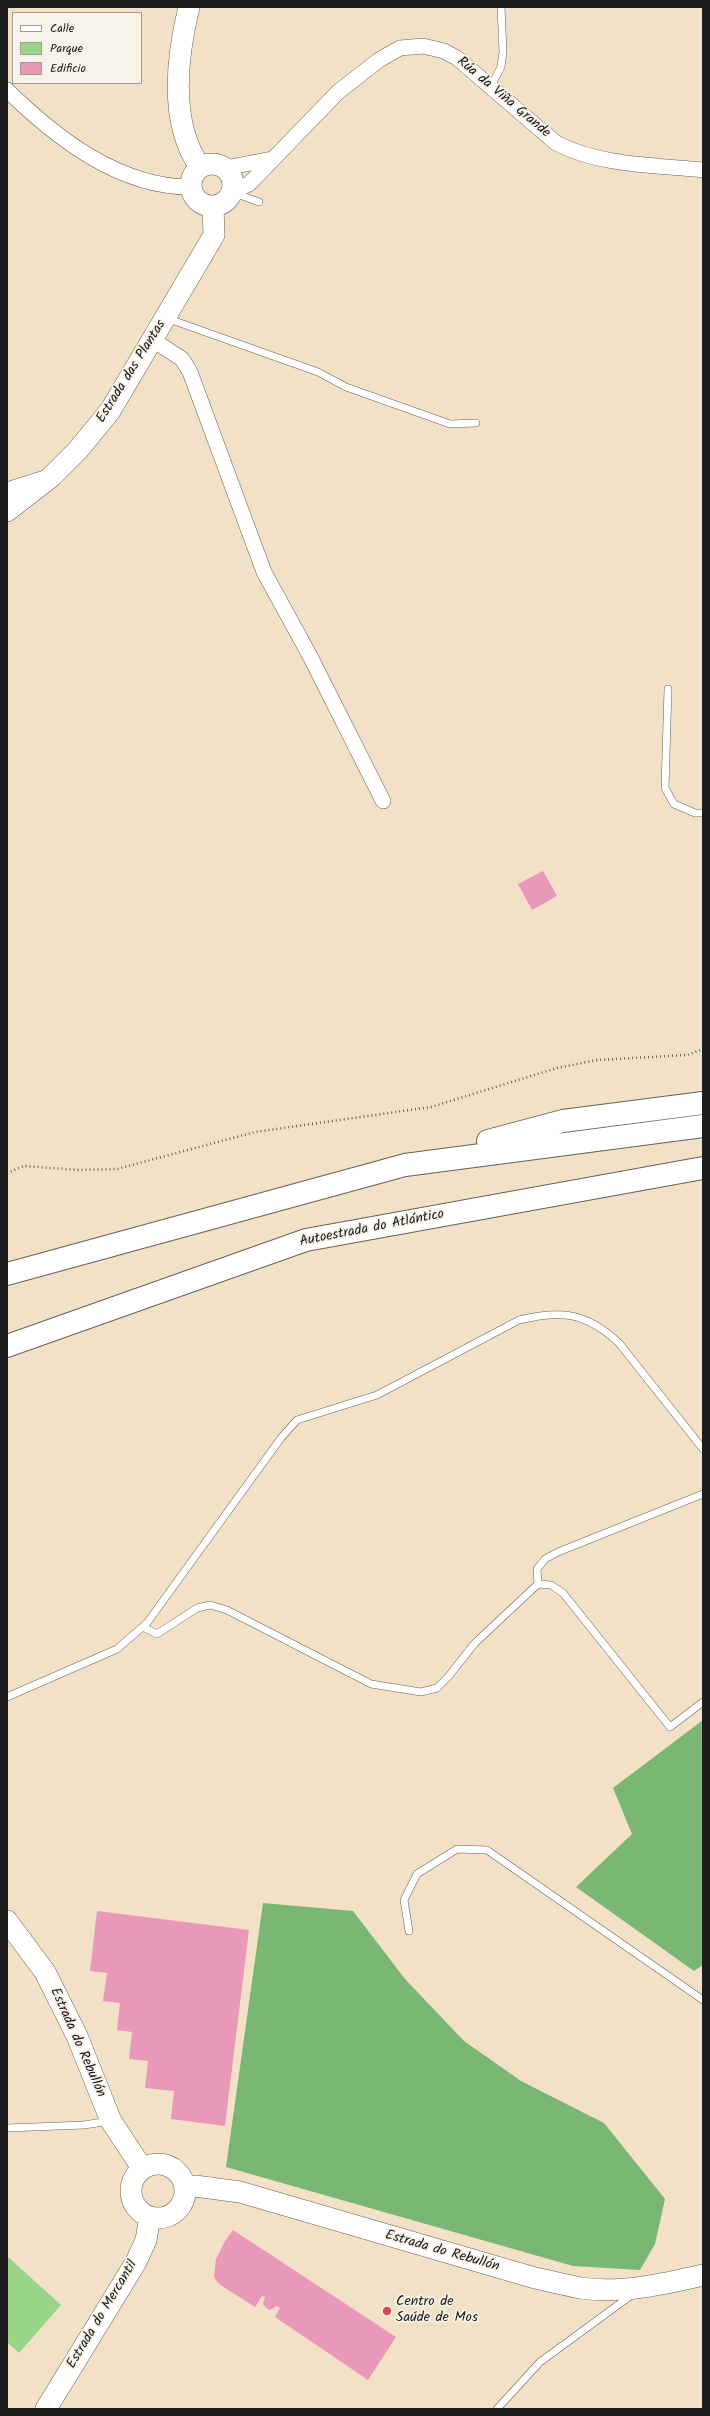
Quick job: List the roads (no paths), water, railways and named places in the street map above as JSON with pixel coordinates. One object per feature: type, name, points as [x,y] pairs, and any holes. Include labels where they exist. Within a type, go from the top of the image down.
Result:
[{"type":"highway","points":[[7,1274],[563,1121],[703,1103]]},
{"type":"highway","points":[[405,1164],[703,1126]]},
{"type":"highway","name":"Autoestrada do Atlántico","points":[[7,1346],[306,1240],[703,1168]]},
{"type":"street","points":[[189,7],[182,41],[179,82],[180,107],[187,143],[200,167]]},
{"type":"street","name":"Rúa da Viña Grande","points":[[232,192],[249,184],[267,168],[272,159],[338,92],[379,60],[400,48],[423,46],[444,51],[457,58],[556,143],[572,152],[598,159],[703,170]]},
{"type":"street","points":[[7,90],[29,112],[71,145],[113,168],[157,185],[190,187]]},
{"type":"street","points":[[225,168],[233,184],[232,192],[225,202],[213,206],[205,206],[198,201],[190,187],[191,179],[200,167],[212,164],[225,168],[239,167],[272,159]]},
{"type":"street","name":"Estrada das Plantas","points":[[7,511],[51,477],[78,450],[110,411],[214,235],[213,206]]},
{"type":"street","points":[[153,340],[182,359],[190,372],[264,572],[311,658],[383,801]]},
{"type":"street","points":[[7,490],[51,477]]},
{"type":"street","name":"Estrada do Rebullón","points":[[7,1921],[45,1972],[77,2036],[111,2121],[142,2168]]},
{"type":"street","points":[[157,2164],[165,2164],[178,2173],[185,2187],[181,2205],[175,2212],[168,2216],[150,2217],[136,2207],[130,2191],[136,2174],[142,2168],[157,2164]]},
{"type":"street","name":"Estrada do Rebullón","points":[[185,2187],[195,2186],[240,2192],[535,2278],[582,2288],[614,2289],[642,2286],[703,2275]]},
{"type":"street","name":"Estrada do Mercantil","points":[[46,2409],[136,2262],[146,2240],[150,2217]]},
{"type":"lane","points":[[491,86],[501,67],[503,52],[501,7]]},
{"type":"lane","points":[[232,192],[259,202]]},
{"type":"lane","points":[[166,318],[318,372],[346,387],[450,424],[476,423]]},
{"type":"lane","points":[[668,689],[665,788],[674,804],[695,813],[703,813]]},
{"type":"lane","points":[[7,1697],[117,1649],[143,1627],[281,1438],[297,1420],[377,1396],[518,1320],[543,1314],[566,1314],[588,1320],[605,1330],[618,1343],[703,1449]]},
{"type":"lane","points":[[538,1584],[537,1569],[545,1559],[558,1552],[703,1494]]},
{"type":"lane","points":[[143,1627],[157,1634],[197,1608],[210,1605],[227,1610],[371,1684],[421,1692],[437,1688],[448,1677],[475,1643],[538,1584],[551,1585],[563,1593],[670,1727],[703,1702]]},
{"type":"lane","points":[[409,1931],[404,1900],[417,1874],[457,1849],[487,1850],[703,2000]]},
{"type":"lane","points":[[7,2128],[84,2125],[111,2121]]},
{"type":"lane","points":[[497,2409],[540,2362],[642,2286]]},
{"type":"place","name":"Centro de Saúde de Mos","points":[[387,2311]]}]
